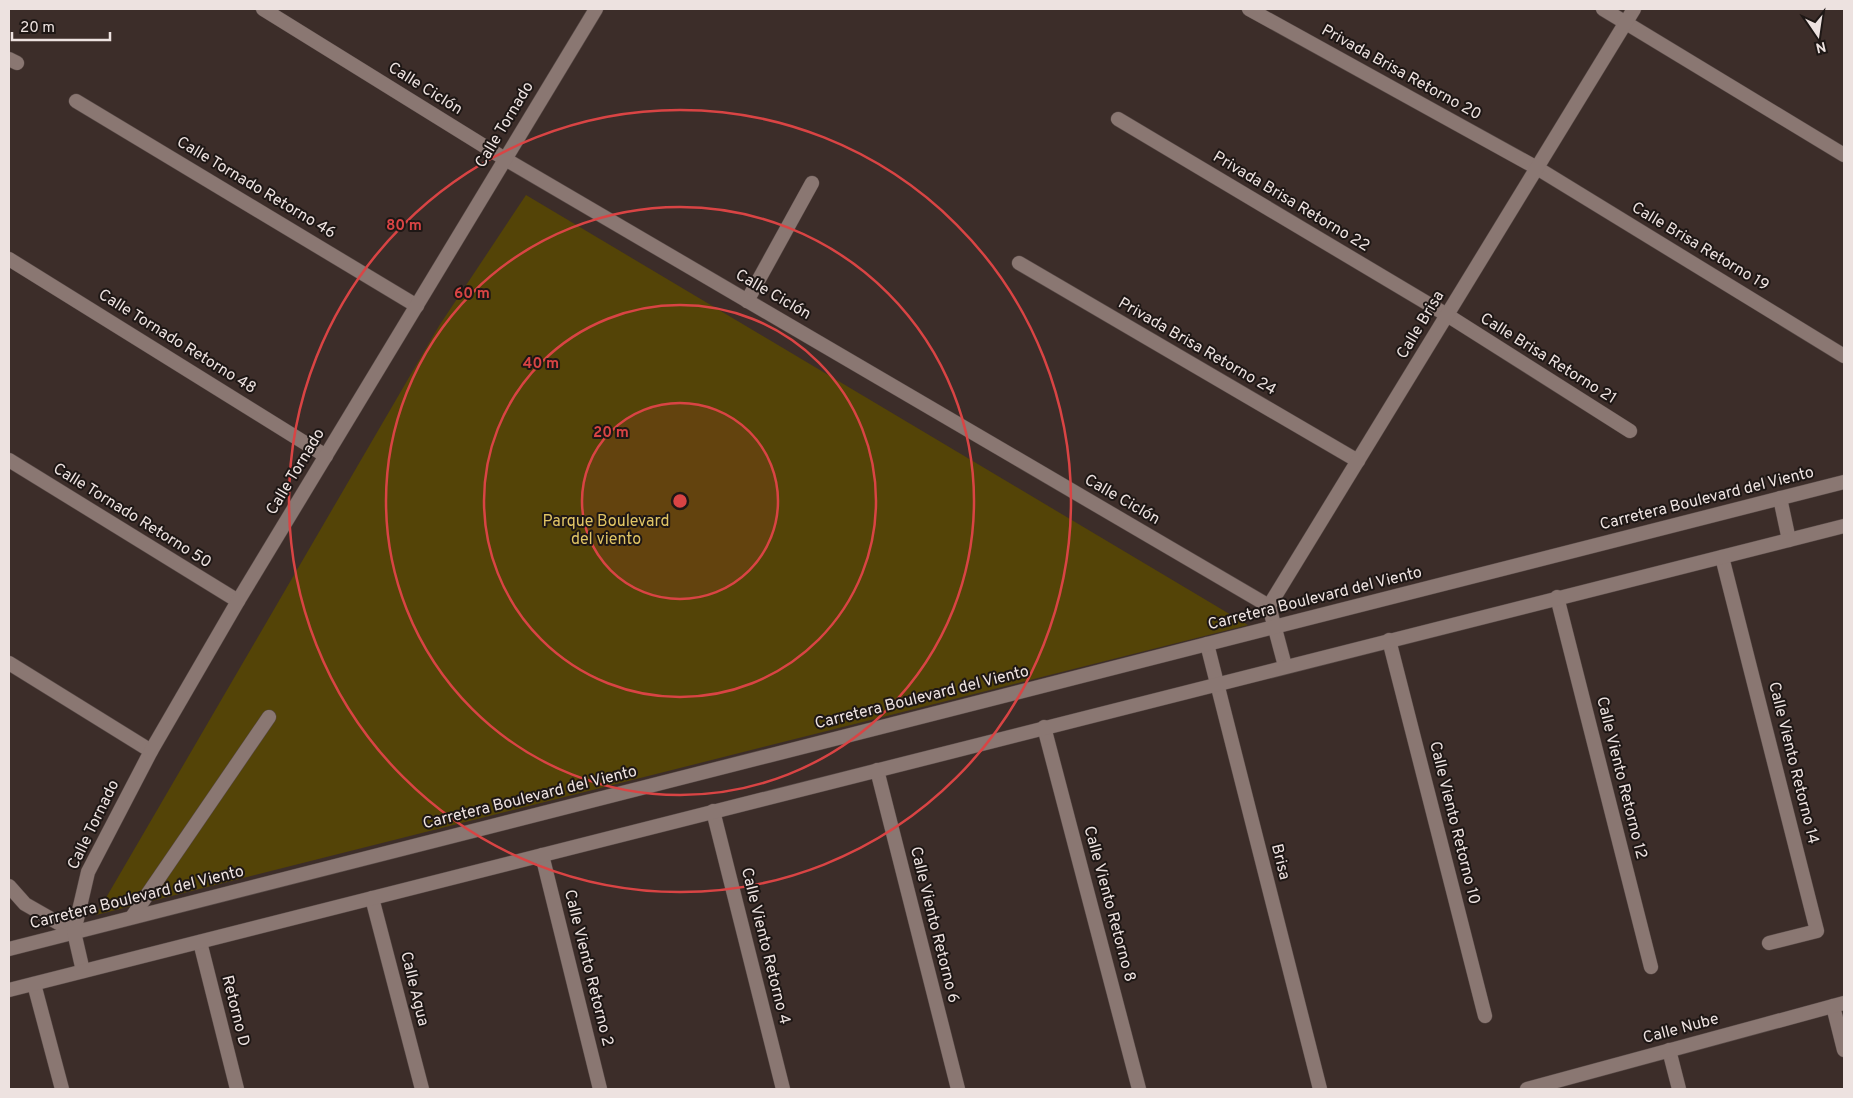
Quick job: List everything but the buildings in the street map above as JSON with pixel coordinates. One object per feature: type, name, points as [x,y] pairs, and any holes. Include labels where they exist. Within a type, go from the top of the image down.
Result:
[{"type":"street","name":"Calle Ciclón","points":[[263,9],[505,159],[1269,606]]},
{"type":"street","name":"Calle Tornado","points":[[83,971],[74,932],[88,872],[151,751],[238,601],[596,9]]},
{"type":"street","name":"Privada Brisa Retorno 20","points":[[1249,9],[1537,168]]},
{"type":"street","points":[[1603,9],[1844,155]]},
{"type":"street","name":"Calle Brisa","points":[[1269,606],[1634,9]]},
{"type":"street","name":"Calle Tornado Retorno 46","points":[[76,101],[417,306]]},
{"type":"street","name":"Privada Brisa Retorno 22","points":[[1118,119],[1447,315]]},
{"type":"street","name":"Calle Brisa Retorno 19","points":[[1537,168],[1844,356]]},
{"type":"street","points":[[747,300],[812,183]]},
{"type":"street","name":"Calle Tornado Retorno 48","points":[[9,259],[326,456]]},
{"type":"street","name":"Privada Brisa Retorno 24","points":[[1019,263],[1358,461]]},
{"type":"street","name":"Calle Brisa Retorno 21","points":[[1447,315],[1630,431]]},
{"type":"street","name":"Calle Tornado Retorno 50","points":[[9,460],[238,601]]},
{"type":"street","name":"Carretera Boulevard del Viento","points":[[9,949],[1844,482]]},
{"type":"street","points":[[1780,498],[1789,540]]},
{"type":"street","points":[[9,990],[1844,526]]},
{"type":"street","name":"Calle Viento Retorno 14","points":[[1722,557],[1817,931],[1769,943]]},
{"type":"street","name":"Calle Viento Retorno 12","points":[[1558,597],[1651,967]]},
{"type":"street","points":[[1269,606],[1285,666]]},
{"type":"street","name":"Calle Viento Retorno 10","points":[[1389,640],[1485,1016]]},
{"type":"street","name":"Brisa","points":[[1207,644],[1320,1089]]},
{"type":"street","points":[[9,663],[151,751]]},
{"type":"street","points":[[132,917],[269,716]]},
{"type":"street","name":"Calle Viento Retorno 8","points":[[1044,727],[1139,1089]]},
{"type":"street","name":"Calle Viento Retorno 6","points":[[877,770],[958,1089]]},
{"type":"street","name":"Calle Viento Retorno 4","points":[[713,811],[783,1089]]},
{"type":"street","name":"Calle Viento Retorno 2","points":[[542,855],[600,1089]]},
{"type":"street","points":[[9,886],[25,904],[74,932]]},
{"type":"street","name":"Calle Agua","points":[[372,898],[422,1089]]},
{"type":"street","points":[[9,904],[25,904]]},
{"type":"street","name":"Retorno D","points":[[200,942],[237,1089]]},
{"type":"street","points":[[34,984],[62,1089]]},
{"type":"street","points":[[1839,1004],[1844,1050]]},
{"type":"street","name":"Calle Nube","points":[[1527,1089],[1839,1004]]},
{"type":"street","points":[[1670,1050],[1679,1089]]},
{"type":"green space","name":"Parque Boulevard del viento","points":[[526,195],[1248,625],[96,915],[439,326]]}]
